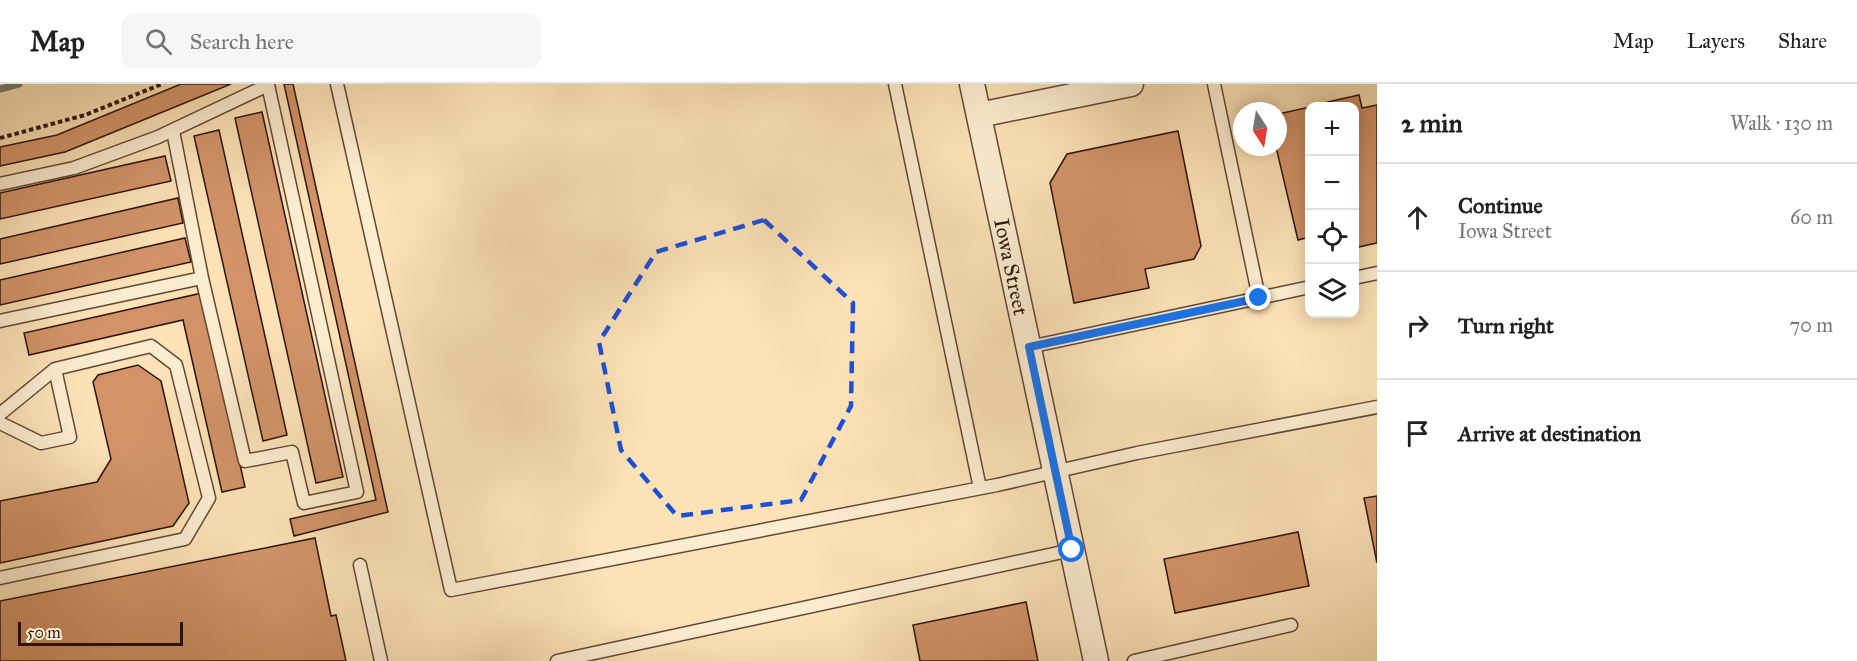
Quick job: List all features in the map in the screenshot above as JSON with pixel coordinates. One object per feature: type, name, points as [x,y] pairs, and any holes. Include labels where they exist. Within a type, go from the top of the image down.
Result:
[{"type":"street","name":"Iowa Street","points":[[972,84],[1096,661]]},
{"type":"street","points":[[979,115],[1131,84]]},
{"type":"lane","points":[[337,84],[452,590],[980,488],[1377,407]]},
{"type":"lane","points":[[895,84],[980,488]]},
{"type":"lane","points":[[1214,84],[1259,298]]},
{"type":"lane","points":[[0,184],[74,168],[173,131],[268,85],[357,492],[304,503],[292,452],[244,461],[202,278],[173,131]]},
{"type":"lane","points":[[1359,277],[1377,273]]},
{"type":"lane","points":[[0,321],[202,278]]},
{"type":"lane","points":[[1029,347],[1305,288]]},
{"type":"lane","points":[[0,414],[56,369],[151,346],[176,365],[209,498],[185,539],[0,578]]},
{"type":"lane","points":[[0,423],[41,443],[70,437],[56,369]]},
{"type":"lane","points":[[557,661],[1072,550]]},
{"type":"lane","points":[[360,565],[381,661]]},
{"type":"lane","points":[[1134,661],[1291,625]]},
{"type":"path","points":[[0,138],[85,115],[162,84]]},
{"type":"highlighted area","points":[[764,220],[853,303],[851,406],[801,500],[677,516],[621,450],[599,342],[656,252]]},
{"type":"building","points":[[181,84],[231,84],[65,152],[0,166],[0,147],[57,135]]},
{"type":"building","points":[[284,84],[293,84],[388,512],[294,536],[290,519],[376,500]]},
{"type":"building","points":[[1359,95],[1362,108],[1377,105],[1377,243],[1359,247],[1359,102],[1328,102]]},
{"type":"building","points":[[1305,108],[1305,238],[1298,240],[1278,156],[1287,156],[1287,112]]},
{"type":"building","points":[[262,112],[343,477],[316,483],[235,118]]},
{"type":"building","points":[[219,130],[287,435],[263,441],[194,136]]},
{"type":"building","points":[[1178,131],[1201,246],[1194,259],[1145,269],[1149,288],[1074,303],[1050,183],[1067,154]]},
{"type":"building","points":[[165,156],[171,181],[0,219],[0,193]]},
{"type":"building","points":[[178,198],[183,223],[0,264],[0,239]]},
{"type":"building","points":[[185,238],[191,262],[0,305],[0,280]]},
{"type":"building","points":[[202,293],[245,487],[222,492],[183,320],[29,355],[24,333]]},
{"type":"building","points":[[138,365],[161,381],[189,503],[173,526],[0,563],[0,501],[97,482],[111,459],[93,382],[98,375]]},
{"type":"building","points":[[1377,496],[1377,563],[1364,498]]},
{"type":"building","points":[[1298,532],[1309,586],[1175,613],[1164,559]]},
{"type":"building","points":[[315,538],[331,616],[336,615],[346,661],[0,661],[0,601]]},
{"type":"building","points":[[1026,602],[1038,661],[920,661],[913,625]]},
{"type":"waterway","points":[[0,89],[19,84]]},
{"type":"route","points":[[1072,550],[1029,347],[1259,298]]}]
